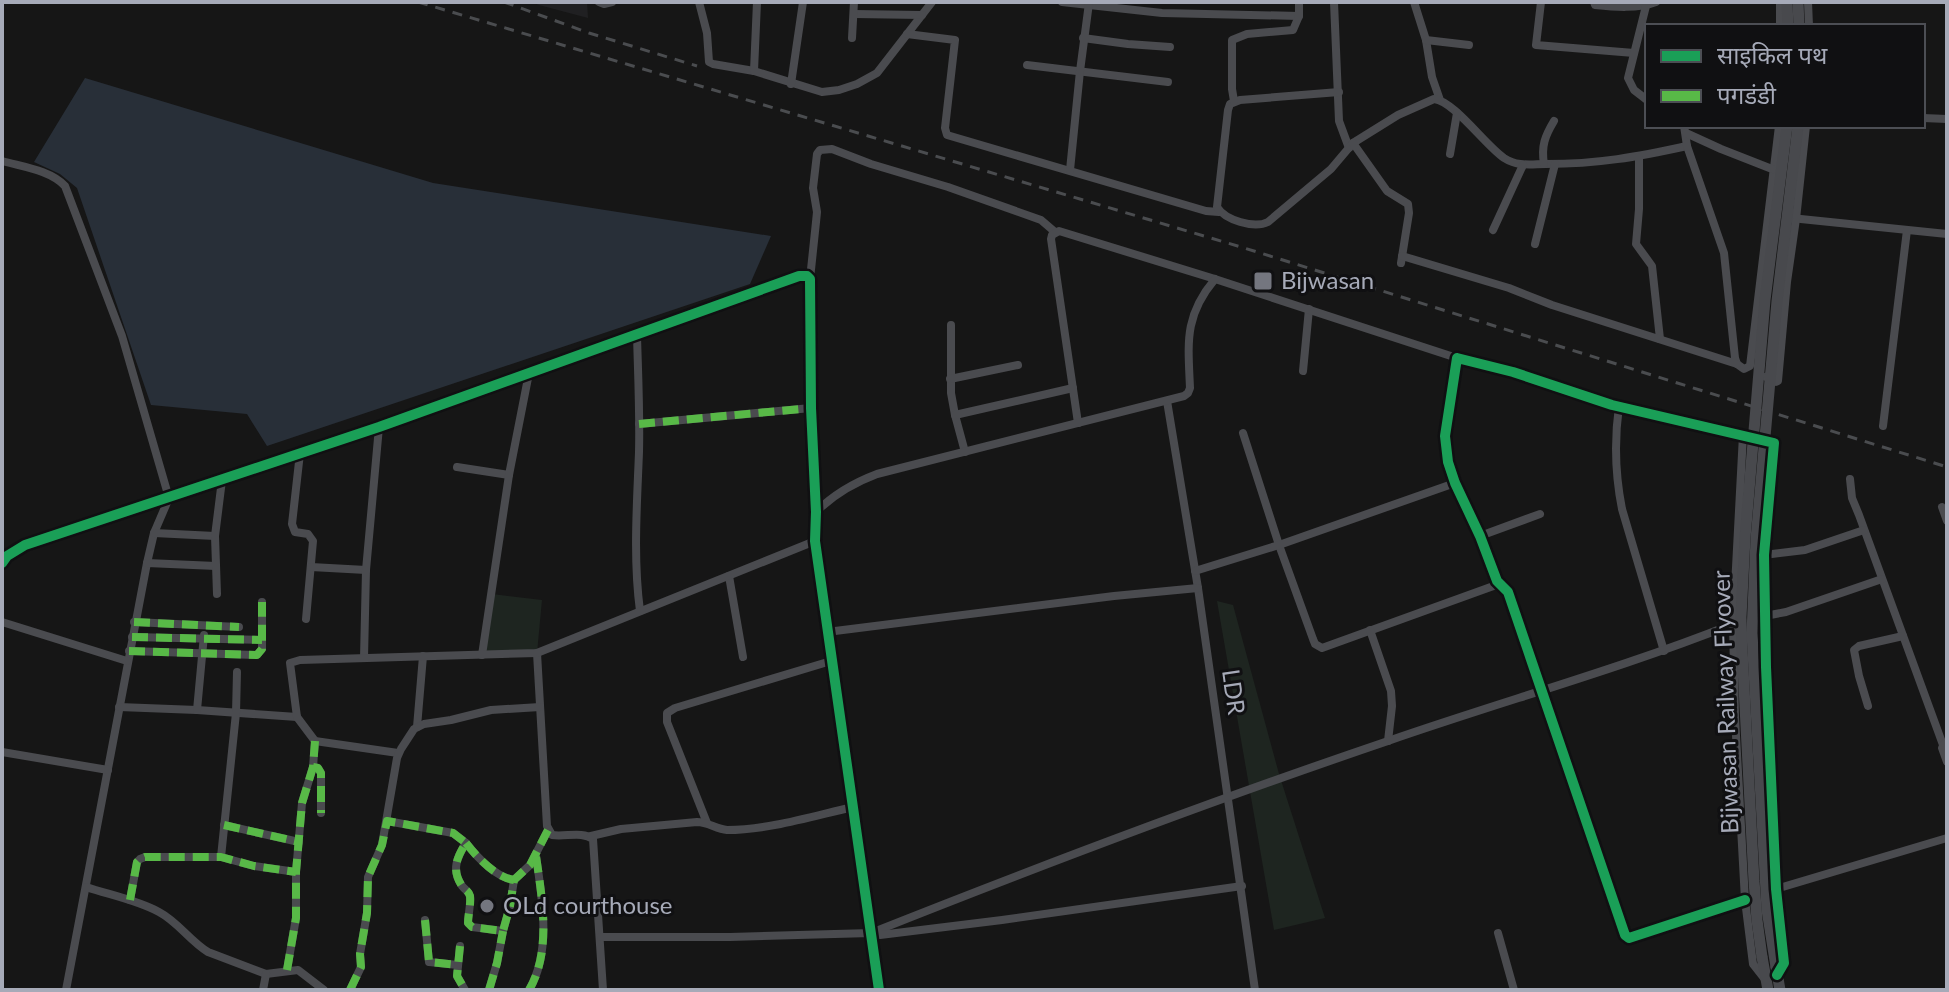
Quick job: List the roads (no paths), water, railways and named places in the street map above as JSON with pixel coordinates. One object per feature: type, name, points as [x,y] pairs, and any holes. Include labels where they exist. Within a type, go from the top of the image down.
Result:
[{"type":"main road","points":[[1787,2],[1788,24]]},
{"type":"main road","points":[[1798,2],[1799,24]]},
{"type":"main road","name":"Bijwasan Railway Flyover","points":[[1772,978],[1762,957],[1757,920],[1741,617],[1765,300],[1787,128]]},
{"type":"main road","name":"Bijwasan Railway Flyover","points":[[1772,978],[1753,621],[1756,539],[1777,301],[1798,128]]},
{"type":"main road","points":[[1772,978],[1780,990]]},
{"type":"street","points":[[599,2],[612,2]]},
{"type":"street","points":[[699,2],[707,33],[709,62],[754,71],[822,92],[839,90],[877,73],[932,2]]},
{"type":"street","points":[[754,71],[757,2]]},
{"type":"street","points":[[791,84],[803,2]]},
{"type":"street","points":[[852,38],[854,2]]},
{"type":"street","points":[[1062,2],[1179,14],[1299,16]]},
{"type":"street","points":[[1179,2],[1179,14]]},
{"type":"street","points":[[1299,2],[1299,16],[1293,30],[1247,34],[1232,40],[1234,101],[1228,110],[1217,207],[1223,216],[1262,225],[1331,169],[1351,145],[1398,115],[1434,99],[1457,113],[1505,159],[1523,165],[1598,163],[1687,146]]},
{"type":"street","points":[[1334,2],[1339,121],[1351,145],[1380,183],[1408,204],[1402,259],[1509,288],[1552,305],[1737,364],[1776,382],[1806,128]]},
{"type":"street","points":[[1414,2],[1440,100]]},
{"type":"street","points":[[1541,2],[1536,45],[1634,53]]},
{"type":"street","points":[[1594,2],[1595,5],[1607,6],[1650,3],[1629,72],[1629,84],[1645,99]]},
{"type":"street","points":[[1780,2],[1780,24]]},
{"type":"street","points":[[1808,2],[1809,24]]},
{"type":"street","points":[[1070,170],[1089,4]]},
{"type":"street","points":[[854,14],[922,15]]},
{"type":"street","points":[[907,34],[955,40],[945,128],[947,135],[1206,211],[1219,212]]},
{"type":"street","points":[[1083,38],[1170,47]]},
{"type":"street","points":[[1426,40],[1469,45]]},
{"type":"street","points":[[1027,65],[1168,82]]},
{"type":"street","points":[[1234,101],[1339,92]]},
{"type":"street","points":[[1450,154],[1457,113]]},
{"type":"street","points":[[1925,118],[1947,119]]},
{"type":"street","points":[[1544,164],[1541,150],[1554,121]]},
{"type":"street","points":[[1748,368],[1779,128]]},
{"type":"street","points":[[1688,130],[1710,145],[1772,169]]},
{"type":"street","points":[[1688,130],[1687,146],[1724,253],[1737,364]]},
{"type":"street","points":[[879,990],[815,541],[810,279],[817,212],[813,188],[815,164],[817,154],[822,150],[832,149],[1041,220],[1055,232],[1215,279],[1457,358],[1513,372],[1619,406],[1743,435],[1774,443],[1764,555],[1765,616],[1776,889],[1784,963],[1772,978],[1753,964],[1745,900],[1735,717],[1733,624],[1743,435]]},
{"type":"street","points":[[1639,157],[1636,244],[1652,266],[1660,339]]},
{"type":"street","points":[[2,161],[51,175],[65,186],[122,336],[169,498],[154,533],[134,622],[66,990]]},
{"type":"street","points":[[1535,244],[1555,164]]},
{"type":"street","points":[[1493,230],[1523,165]]},
{"type":"street","points":[[1767,216],[1947,234]]},
{"type":"street","points":[[1883,426],[1907,230]]},
{"type":"street","points":[[1055,232],[1051,239],[1078,423]]},
{"type":"street","points":[[2,563],[7,556],[25,545],[379,427],[799,276],[806,275],[810,279]]},
{"type":"street","points":[[816,512],[832,497],[866,478],[1184,396],[1190,388],[1188,340],[1191,321],[1215,279]]},
{"type":"street","points":[[1303,371],[1309,309]]},
{"type":"street","points":[[951,325],[950,379],[965,452]]},
{"type":"street","points":[[637,335],[639,424],[635,526],[640,611]]},
{"type":"street","points":[[1457,358],[1445,436],[1448,462],[1499,584],[1508,592],[1626,937],[1745,900]]},
{"type":"street","points":[[950,379],[1018,365]]},
{"type":"street","points":[[482,655],[509,475],[529,373]]},
{"type":"street","points":[[955,415],[1073,388]]},
{"type":"street","name":"LDR","points":[[1167,401],[1198,588],[1255,990]]},
{"type":"street","points":[[1619,406],[1615,463],[1620,499],[1664,651]]},
{"type":"street","points":[[639,424],[811,408]]},
{"type":"street","points":[[364,658],[366,570],[379,427]]},
{"type":"street","points":[[1243,433],[1315,644],[1322,648],[1499,584]]},
{"type":"street","points":[[300,453],[292,524],[295,532],[311,537],[306,619]]},
{"type":"street","points":[[457,467],[509,475]]},
{"type":"street","points":[[1850,479],[1852,498],[1945,743],[1943,752],[1947,762]]},
{"type":"street","points":[[217,594],[215,536],[222,480]]},
{"type":"street","points":[[1195,571],[1455,483]]},
{"type":"street","points":[[1942,507],[1947,521]]},
{"type":"street","points":[[1480,536],[1540,514]]},
{"type":"street","points":[[1764,555],[1805,550],[1864,530]]},
{"type":"street","points":[[154,533],[215,536]]},
{"type":"street","points":[[287,970],[296,918],[302,803],[313,767],[315,741],[297,717],[290,663],[300,660],[537,653],[815,541]]},
{"type":"street","points":[[147,563],[216,566]]},
{"type":"street","points":[[311,567],[366,570]]},
{"type":"street","points":[[729,576],[743,657]]},
{"type":"street","points":[[1765,616],[1786,612],[1882,579]]},
{"type":"street","points":[[827,632],[1198,588]]},
{"type":"street","points":[[129,651],[257,655],[262,649],[262,602]]},
{"type":"street","points":[[2,622],[127,661]]},
{"type":"street","points":[[134,622],[239,627]]},
{"type":"street","points":[[871,933],[1228,798],[1541,689],[1664,651],[1733,624]]},
{"type":"street","points":[[197,710],[204,627]]},
{"type":"street","points":[[1370,630],[1391,691],[1388,741]]},
{"type":"street","points":[[1868,706],[1854,650],[1859,646],[1903,636]]},
{"type":"street","points":[[132,637],[262,640]]},
{"type":"street","points":[[489,990],[514,880],[530,865],[548,830],[537,653]]},
{"type":"street","points":[[350,990],[361,967],[368,877],[382,845],[398,753],[417,727],[423,656]]},
{"type":"street","points":[[707,823],[667,722],[667,713],[831,661]]},
{"type":"street","points":[[221,857],[236,713],[237,672]]},
{"type":"street","points":[[119,707],[297,717]]},
{"type":"street","points":[[417,727],[432,721],[451,720],[491,710],[540,707]]},
{"type":"street","points":[[315,741],[398,753]]},
{"type":"street","points":[[2,752],[108,770]]},
{"type":"street","points":[[313,767],[321,773],[321,813]]},
{"type":"street","points":[[548,830],[552,835],[591,836],[621,829],[697,822],[725,830],[752,828],[853,807]]},
{"type":"street","points":[[387,821],[453,833],[480,859],[504,877],[514,880]]},
{"type":"street","points":[[224,825],[299,842]]},
{"type":"street","points":[[591,836],[594,843],[603,990]]},
{"type":"street","points":[[1776,889],[1947,838]]},
{"type":"street","points":[[466,843],[456,859],[455,869],[469,894],[468,923],[472,927],[503,931]]},
{"type":"street","points":[[529,990],[541,963],[543,927],[536,856]]},
{"type":"street","points":[[130,900],[137,862],[145,857],[221,857],[296,872]]},
{"type":"street","points":[[601,937],[880,935],[1242,886]]},
{"type":"street","points":[[86,887],[160,912],[208,952],[266,974],[298,970],[324,990]]},
{"type":"street","points":[[425,920],[429,962],[458,965]]},
{"type":"street","points":[[1498,933],[1514,990]]},
{"type":"street","points":[[460,946],[457,976],[465,990]]},
{"type":"street","points":[[263,990],[266,974]]},
{"type":"railway","points":[[418,2],[1241,247],[1947,467]]},
{"type":"railway","points":[[504,2],[589,33],[697,66]]},
{"type":"place","name":"Bijwasan","points":[[1263,281]]},
{"type":"place","name":"OLd courthouse","points":[[487,906]]}]
